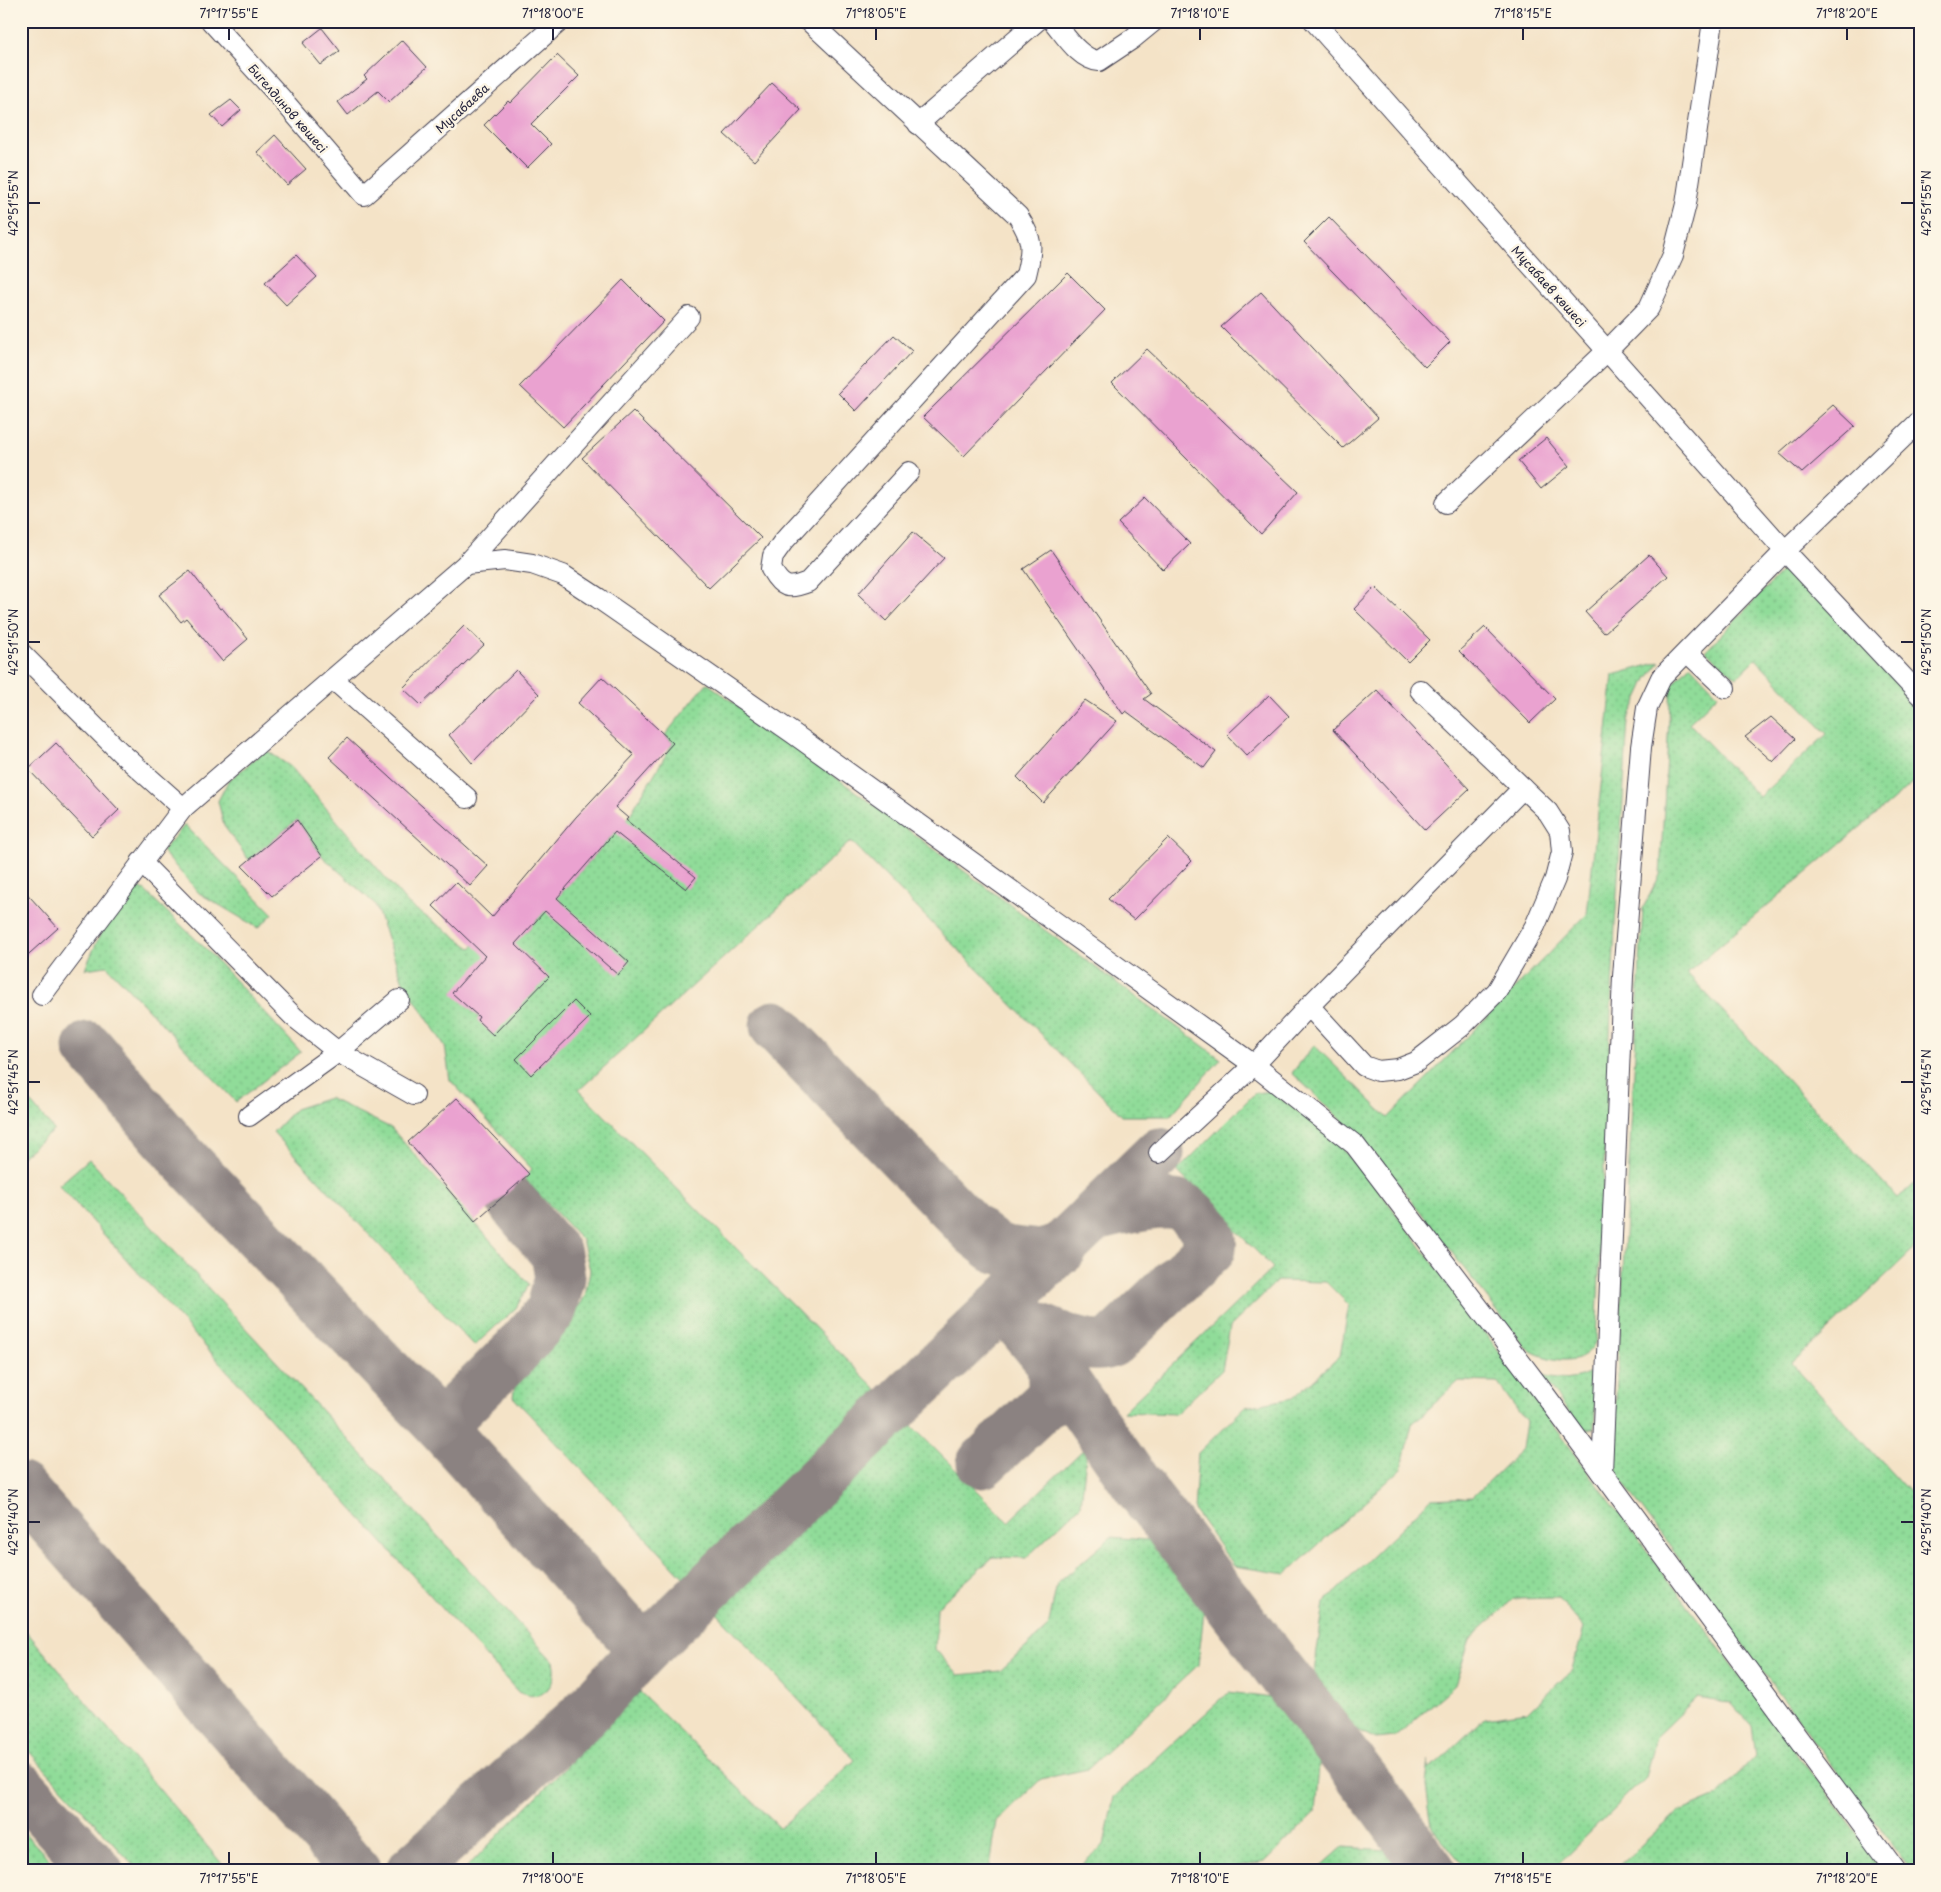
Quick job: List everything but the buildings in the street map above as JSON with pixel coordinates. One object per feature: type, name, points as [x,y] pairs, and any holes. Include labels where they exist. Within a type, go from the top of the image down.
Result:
[{"type":"street","name":"Бигелдинов көшесі","points":[[211,21],[364,195]]},
{"type":"street","name":"Мусабаева","points":[[364,195],[560,21]]},
{"type":"street","points":[[809,21],[1018,216],[1029,234],[1031,254],[1026,275],[783,542],[773,556],[771,569],[778,581],[785,586],[794,587],[808,582],[909,472]]},
{"type":"street","points":[[918,124],[1037,21]]},
{"type":"street","points":[[1053,21],[1084,56],[1099,61],[1132,39],[1154,21]]},
{"type":"street","name":"Мұсабаев көшесі","points":[[1314,21],[1785,550],[1920,695]]},
{"type":"street","points":[[1446,503],[1607,351],[1649,308],[1673,255],[1686,204],[1713,21]]},
{"type":"street","points":[[42,995],[183,808],[466,564],[689,317]]},
{"type":"street","points":[[1602,1472],[1624,976],[1641,746],[1647,708],[1661,678],[1785,550],[1920,421]]},
{"type":"street","points":[[466,564],[505,560],[532,564],[562,575],[598,598],[794,734],[1254,1065],[1355,1145],[1602,1472],[1896,1871]]},
{"type":"street","points":[[1687,652],[1725,688]]},
{"type":"street","points":[[21,654],[120,752],[183,808]]},
{"type":"street","points":[[333,679],[467,798]]},
{"type":"street","points":[[1309,1006],[1364,1066],[1378,1071],[1398,1069],[1416,1062],[1462,1026],[1496,991],[1535,926],[1555,878],[1562,852],[1560,831],[1548,812],[1420,690]]},
{"type":"street","points":[[1159,1153],[1254,1065],[1309,1006],[1523,788]]},
{"type":"street","points":[[141,862],[294,1017],[338,1052],[414,1094]]},
{"type":"street","points":[[248,1116],[338,1052],[399,1000]]},
{"type":"green space","points":[[1787,566],[1920,698],[1920,777],[1687,973],[1898,1198],[1920,1178],[1920,1243],[1792,1364],[1920,1504],[1920,1871],[1911,1871],[1628,1490],[1616,1470],[1614,1436],[1643,908],[1660,875],[1671,686],[1690,665],[1718,695],[1689,723],[1759,797],[1827,734],[1756,659],[1736,678],[1706,651]]},
{"type":"green space","points":[[1660,662],[1647,679],[1628,720],[1615,925],[1596,1340],[1591,1349],[1584,1355],[1574,1359],[1554,1359],[1533,1352],[1525,1347],[1384,1165],[1353,1131],[1292,1073],[1314,1045],[1388,1118],[1587,914],[1613,675]]},
{"type":"green space","points":[[707,683],[1221,1059],[1170,1116],[1122,1116],[851,841],[579,1090],[878,1391],[686,1580],[513,1397],[516,1380],[568,1326],[585,1296],[590,1270],[582,1240],[524,1178],[532,1169],[450,1080],[445,1046],[403,982],[375,904],[322,856],[297,820],[249,860],[224,826],[218,801],[228,781],[266,750],[291,767],[408,904],[471,948],[499,924],[526,932],[628,818],[673,743],[665,735]]},
{"type":"green space","points":[[185,825],[273,914],[258,928],[199,893],[162,851]]},
{"type":"green space","points":[[142,888],[206,949],[301,1052],[236,1102],[107,966],[85,969],[108,916],[130,889]]},
{"type":"green space","points":[[21,1091],[54,1130],[21,1157]]},
{"type":"green space","points":[[1271,1091],[1332,1138],[1369,1177],[1885,1871],[1614,1871],[1677,1813],[1717,1796],[1756,1755],[1752,1726],[1732,1703],[1698,1697],[1655,1738],[1645,1778],[1551,1871],[1468,1871],[1432,1827],[1426,1786],[1429,1760],[1429,1770],[1485,1718],[1528,1712],[1572,1670],[1584,1628],[1558,1598],[1513,1599],[1470,1639],[1455,1685],[1395,1737],[1376,1739],[1353,1728],[1314,1672],[1324,1603],[1431,1499],[1473,1497],[1522,1449],[1526,1422],[1497,1382],[1459,1381],[1412,1424],[1401,1469],[1286,1574],[1234,1566],[1194,1510],[1198,1453],[1245,1407],[1293,1398],[1340,1356],[1349,1305],[1326,1282],[1277,1281],[1230,1327],[1222,1370],[1175,1414],[1123,1412],[1273,1268],[1177,1171],[1255,1093]]},
{"type":"green space","points":[[329,1098],[391,1128],[529,1284],[516,1308],[474,1346],[273,1132],[295,1109]]},
{"type":"green space","points":[[89,1159],[553,1661],[553,1678],[547,1690],[534,1696],[518,1692],[59,1185]]},
{"type":"green space","points":[[1598,1368],[1594,1428],[1583,1430],[1541,1376],[1570,1379],[1584,1376]]},
{"type":"green space","points":[[910,1424],[1008,1522],[1087,1446],[1081,1505],[1026,1558],[993,1557],[937,1607],[935,1649],[958,1675],[1000,1671],[1048,1627],[1057,1584],[1111,1537],[1158,1541],[1205,1602],[1198,1665],[1088,1769],[1041,1779],[997,1821],[990,1866],[994,1871],[463,1871],[640,1692],[780,1828],[855,1760],[716,1612]]},
{"type":"green space","points":[[21,1625],[228,1871],[139,1871],[21,1743]]},
{"type":"green space","points":[[1229,1692],[1278,1699],[1320,1754],[1315,1813],[1265,1862],[1217,1871],[1074,1871],[1104,1845],[1114,1797]]},
{"type":"green space","points":[[21,1829],[60,1871],[21,1871]]},
{"type":"green space","points":[[1343,1847],[1387,1850],[1398,1861],[1385,1871],[1316,1871]]},
{"type":"taxiway","points":[[775,1026],[975,1232],[994,1247],[1006,1251],[1040,1255],[1062,1249]]},
{"type":"taxiway","points":[[88,1047],[183,1158],[440,1426],[644,1650]]},
{"type":"taxiway","points":[[1159,1153],[996,1311],[1014,1317],[1052,1363],[1138,1486],[1377,1797],[1431,1871]]},
{"type":"taxiway","points":[[440,1426],[515,1352],[551,1311],[560,1278],[556,1254],[512,1202]]},
{"type":"taxiway","points":[[1017,1319],[1079,1343],[1104,1345],[1114,1341],[1211,1248],[1211,1237],[1205,1227],[1182,1207],[1164,1204],[1152,1205],[1095,1216]]},
{"type":"taxiway","points":[[411,1871],[583,1716],[644,1650],[996,1311]]},
{"type":"taxiway","points":[[982,1463],[1052,1397],[1052,1363]]},
{"type":"taxiway","points":[[21,1488],[356,1871]]},
{"type":"taxiway","points":[[21,1787],[98,1871]]}]
